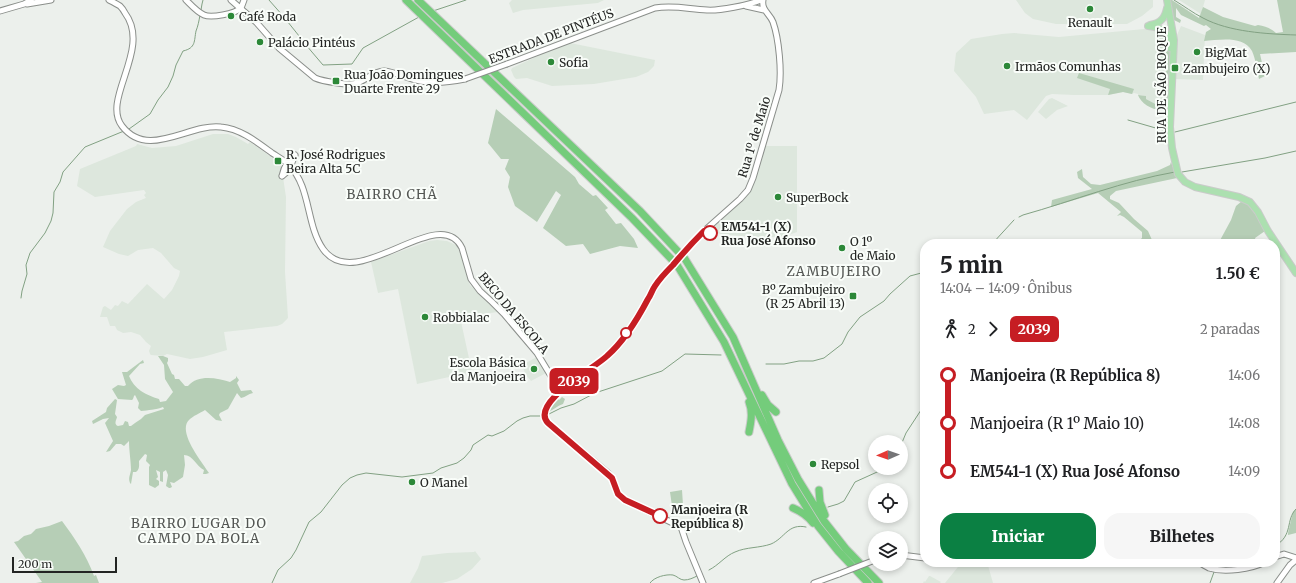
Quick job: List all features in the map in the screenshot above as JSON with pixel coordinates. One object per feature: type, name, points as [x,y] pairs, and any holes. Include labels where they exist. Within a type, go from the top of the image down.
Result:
[{"type":"highway","points":[[418,0],[640,211],[685,259],[733,337],[778,440],[798,479],[835,535],[846,549],[879,583]]},
{"type":"highway","points":[[407,1],[632,218],[677,266],[724,342],[792,484],[818,526],[868,583]]},
{"type":"highway","points":[[738,372],[751,407],[752,417],[749,432]]},
{"type":"highway","points":[[748,372],[768,405],[776,412]]},
{"type":"highway","points":[[819,490],[822,510],[835,535]]},
{"type":"highway","points":[[793,508],[810,519],[832,543]]},
{"type":"main road","name":"RUA DE SÃO ROQUE","points":[[1167,2],[1174,40],[1170,127],[1172,148],[1178,174],[1185,182],[1195,187],[1239,197],[1250,202],[1258,212],[1273,239]]},
{"type":"main road","points":[[1167,2],[1164,18],[1156,24],[1148,26],[1159,28],[1166,32],[1169,38],[1173,57]]},
{"type":"main road","points":[[1159,28],[1166,26],[1171,21]]},
{"type":"main road","name":"RUA DE SÃO ROQUE","points":[[1280,249],[1296,273]]},
{"type":"street","points":[[24,4],[31,0]]},
{"type":"street","points":[[0,11],[24,4],[51,0]]},
{"type":"street","name":"BECO DA ESCOLA","points":[[110,0],[121,7],[129,18],[133,30],[134,44],[120,92],[117,113],[119,122],[126,131],[141,140],[152,141],[205,128],[220,126],[233,129],[249,137],[289,165],[298,178],[304,192],[317,238],[323,249],[330,257],[343,263],[356,262],[376,257],[432,235],[446,235],[455,239],[460,244],[471,279],[480,291],[504,314],[537,353],[560,391]]},
{"type":"street","points":[[186,0],[201,13],[210,16],[237,11],[241,8],[244,0]]},
{"type":"street","name":"ESTRADA DE PINTÉUS","points":[[230,0],[256,22],[279,48],[315,78],[321,81],[357,83],[376,72],[384,71],[420,81],[435,83],[465,79],[655,8],[675,6],[709,11],[743,6],[762,0]]},
{"type":"street","name":"Rua 1º de Maio","points":[[703,583],[681,526],[625,500],[618,494],[612,478],[548,423],[544,415],[547,404],[560,391],[607,356],[641,312],[662,276],[704,231],[748,190],[754,178],[780,90],[781,78],[780,61],[772,21],[762,6],[762,0]]},
{"type":"street","points":[[743,6],[764,10]]},
{"type":"street","points":[[1277,583],[1296,559],[1284,554],[1280,555]]},
{"type":"street","points":[[908,556],[920,557]]},
{"type":"street","points":[[814,583],[868,563]]},
{"type":"street","points":[[1208,567],[1218,569],[1254,567]]},
{"type":"shaded area","points":[[512,0],[604,0],[598,3],[523,10],[513,13],[509,3]]},
{"type":"shaded area","points":[[1016,0],[1153,0],[1153,7],[1142,16],[1127,24],[1056,24],[1033,19],[1025,13]]},
{"type":"shaded area","points":[[1179,0],[1205,0],[1201,14]]},
{"type":"shaded area","points":[[1181,26],[1205,35],[1203,80],[1176,79],[1177,35]]},
{"type":"shaded area","points":[[1155,28],[1161,57],[1166,68],[1167,92],[1165,107],[1163,108],[1146,99],[1146,96],[1134,93],[1123,92],[1108,95],[1052,94],[1046,96],[1027,120],[1014,110],[984,114],[976,97],[954,71],[956,53],[971,39],[1014,33],[1059,37]]},
{"type":"shaded area","points":[[570,43],[655,60],[654,66],[648,72],[636,77],[594,84],[552,86],[527,78],[516,79],[514,77],[511,70],[512,68]]},
{"type":"shaded area","points":[[1052,98],[1068,106],[1057,110],[1046,119],[1038,112],[1049,99]]},
{"type":"shaded area","points":[[213,134],[228,134],[248,144],[250,142],[281,164],[286,197],[285,272],[288,318],[282,324],[277,326],[224,332],[227,350],[203,357],[190,359],[167,354],[163,356],[151,355],[149,351],[151,346],[140,335],[131,332],[123,333],[117,330],[115,326],[110,326],[107,317],[100,317],[103,307],[105,306],[111,310],[115,305],[118,306],[122,301],[128,304],[147,284],[164,299],[172,290],[180,271],[174,268],[161,253],[153,248],[138,250],[128,256],[103,247],[110,231],[127,209],[136,202],[146,198],[144,195],[146,193],[144,190],[95,197],[77,186],[80,169],[136,146],[137,144],[152,148],[176,146]]},
{"type":"shaded area","points":[[765,146],[797,146],[797,232],[783,237],[751,237],[721,234],[710,231],[709,229],[747,196],[755,181]]},
{"type":"shaded area","points":[[429,241],[447,241],[456,245],[460,251],[470,285],[498,312],[460,317],[472,372],[417,384],[398,289],[378,293],[371,262]]},
{"type":"shaded area","name":"Escola Básica da Manjoeira","points":[[537,357],[546,373],[531,381],[526,375],[522,365]]},
{"type":"shaded area","points":[[475,551],[481,559],[472,569],[457,579],[442,583],[410,583],[418,568],[422,556]]},
{"type":"shaded area","points":[[958,567],[988,567],[993,583],[945,583]]},
{"type":"shaded area","points":[[930,576],[941,582],[923,583]]},
{"type":"green space","points":[[1169,0],[1172,0],[1199,18],[1203,7],[1223,17],[1255,26],[1258,25],[1265,27],[1276,33],[1283,32],[1277,0],[1296,0],[1296,52],[1260,54],[1265,76],[1259,79],[1252,51],[1248,46],[1237,41],[1230,40],[1204,41],[1206,32],[1211,29],[1206,25],[1204,26],[1181,15],[1176,8],[1176,17],[1181,20],[1180,23],[1174,20]]},
{"type":"green space","points":[[1155,28],[1165,35],[1170,55],[1168,108],[1164,110],[1151,108],[1140,99],[1138,95],[1146,96],[1146,99],[1163,108],[1165,107],[1167,92],[1166,68],[1161,57]]},
{"type":"green space","points":[[1079,73],[1134,89],[1132,94],[1123,92],[1108,95],[1110,89],[1077,78]]},
{"type":"green space","points":[[496,109],[575,177],[579,184],[593,196],[596,195],[608,208],[605,210],[616,224],[621,223],[634,239],[638,248],[620,246],[590,254],[583,244],[566,246],[543,228],[561,195],[556,191],[537,222],[515,206],[508,187],[510,177],[505,169],[509,159],[501,159],[488,143]]},
{"type":"green space","points":[[1171,162],[1177,178],[1116,191],[1110,196],[1110,199],[1119,203],[1148,231],[1152,239],[1141,239],[1142,232],[1124,217],[1120,215],[1117,216],[1121,212],[1098,193],[1051,207],[1052,200],[1092,189],[1078,178],[1077,172],[1082,169],[1083,177],[1091,184],[1100,185],[1157,171],[1170,165]]},
{"type":"green space","points":[[1242,201],[1248,204],[1265,231],[1255,239],[1221,239],[1231,220],[1236,206]]},
{"type":"green space","points":[[158,356],[168,358],[167,363],[175,379],[179,379],[185,386],[188,386],[192,382],[202,378],[214,378],[230,382],[236,378],[236,376],[239,380],[237,383],[241,391],[251,390],[253,393],[241,398],[237,393],[228,409],[220,413],[219,415],[222,421],[216,420],[205,410],[189,420],[186,425],[188,439],[196,455],[209,473],[203,474],[204,470],[190,457],[184,455],[185,465],[183,477],[174,483],[170,482],[172,487],[170,488],[166,486],[168,475],[166,470],[163,472],[163,482],[160,481],[160,472],[156,470],[158,477],[156,479],[159,481],[159,485],[155,488],[149,485],[150,465],[146,461],[147,455],[145,454],[139,461],[138,470],[133,472],[131,484],[129,480],[131,470],[129,441],[124,446],[121,444],[116,444],[110,451],[106,452],[113,441],[105,423],[109,418],[93,424],[92,421],[106,412],[107,408],[115,399],[117,400],[115,414],[117,417],[115,423],[118,426],[123,425],[125,421],[128,422],[129,426],[131,426],[145,415],[164,409],[163,407],[141,411],[138,408],[139,403],[135,395],[132,400],[118,399],[112,389],[118,385],[126,385],[122,372],[127,372],[143,360],[144,363],[140,364],[129,376],[131,381],[137,388],[150,396],[159,399],[160,402],[166,401],[173,392],[165,379],[164,365]]},
{"type":"green space","points":[[562,397],[565,399],[563,404],[547,413],[550,405],[557,398],[559,400]]},
{"type":"green space","points":[[682,490],[683,505],[672,506],[670,492]]},
{"type":"green space","points":[[1296,509],[1296,533],[1288,535],[1293,512]]},
{"type":"green space","points":[[62,521],[80,547],[99,583],[36,583],[42,582],[14,542],[31,534],[36,529]]},
{"type":"waterway","points":[[201,10],[203,0]]},
{"type":"waterway","points":[[269,0],[323,65],[352,64],[363,48],[419,17]]},
{"type":"waterway","points":[[433,11],[466,0]]},
{"type":"waterway","points":[[1174,0],[1213,23],[1261,33],[1296,35]]},
{"type":"waterway","points":[[129,129],[150,114],[168,87],[183,51],[187,50],[194,44],[200,15]]},
{"type":"waterway","points":[[1175,132],[1296,102]]},
{"type":"waterway","points":[[1128,120],[1166,131]]},
{"type":"waterway","points":[[21,298],[27,274],[26,265],[30,253],[45,233],[51,221],[54,192],[60,182],[63,172],[85,147],[124,131]]},
{"type":"waterway","points":[[1182,172],[1265,158],[1296,151]]},
{"type":"waterway","points":[[1019,217],[1117,186],[1175,172]]},
{"type":"waterway","points":[[997,239],[1014,220]]},
{"type":"waterway","points":[[766,364],[784,364],[799,361],[813,361],[824,358],[842,344],[848,332],[860,317],[884,301],[910,276],[920,273]]},
{"type":"waterway","points":[[547,415],[561,408],[574,404],[595,393],[662,371],[685,354],[721,355]]},
{"type":"waterway","points":[[905,435],[920,412]]},
{"type":"waterway","points":[[272,583],[278,570],[291,558],[296,550],[309,522],[321,512],[342,485],[350,478],[366,473],[402,477],[433,473],[441,468],[457,463],[464,458],[471,450],[473,445],[488,435],[492,436],[504,431],[523,418],[530,416],[542,416]]},
{"type":"waterway","points":[[828,507],[844,501],[855,482],[870,475]]},
{"type":"waterway","points":[[1280,543],[1285,537],[1291,518],[1296,509]]},
{"type":"waterway","points":[[709,570],[735,552],[771,544],[795,527],[806,527]]},
{"type":"waterway","points":[[1210,583],[1214,572]]},
{"type":"waterway","points":[[650,583],[660,576],[673,575],[684,580],[697,576]]},
{"type":"bus line","name":"2039","points":[[660,516],[625,500],[618,494],[612,478],[608,473],[548,423],[544,418],[544,412],[547,404],[560,391],[607,356],[635,321],[662,276],[704,231],[710,233]]},
{"type":"place","name":"Renault","points":[[1090,9]]},
{"type":"place","name":"Café Roda","points":[[231,16]]},
{"type":"place","name":"Palácio Pintéus","points":[[260,42]]},
{"type":"place","name":"BigMat","points":[[1197,52]]},
{"type":"place","name":"Sofia","points":[[551,62]]},
{"type":"place","name":"Irmãos Comunhas","points":[[1007,66]]},
{"type":"place","name":"Zambujeiro (X)","points":[[1175,68]]},
{"type":"place","name":"Rua João Domingues Duarte Frente 29","points":[[336,81]]},
{"type":"place","name":"R. José Rodrigues Beira Alta 5C","points":[[278,161]]},
{"type":"place","name":"SuperBock","points":[[778,197]]},
{"type":"place","name":"EM541-1 (X) Rua José Afonso","points":[[710,233]]},
{"type":"place","name":"O 1º de Maio","points":[[842,248]]},
{"type":"place","name":"Bº Zambujeiro (R 25 Abril 13)","points":[[853,296]]},
{"type":"place","name":"Robbialac","points":[[425,317]]},
{"type":"place","name":"Escola Básica da Manjoeira","points":[[534,369]]},
{"type":"place","name":"Repsol","points":[[813,464]]},
{"type":"place","name":"O Manel","points":[[412,482]]},
{"type":"place","name":"Manjoeira (R República 8)","points":[[660,516]]},
{"type":"district","name":"BAIRRO CHÃ","points":[[392,194]]},
{"type":"district","name":"ZAMBUJEIRO","points":[[834,271]]},
{"type":"district","name":"BAIRRO LUGAR DO CAMPO DA BOLA","points":[[199,530]]}]
